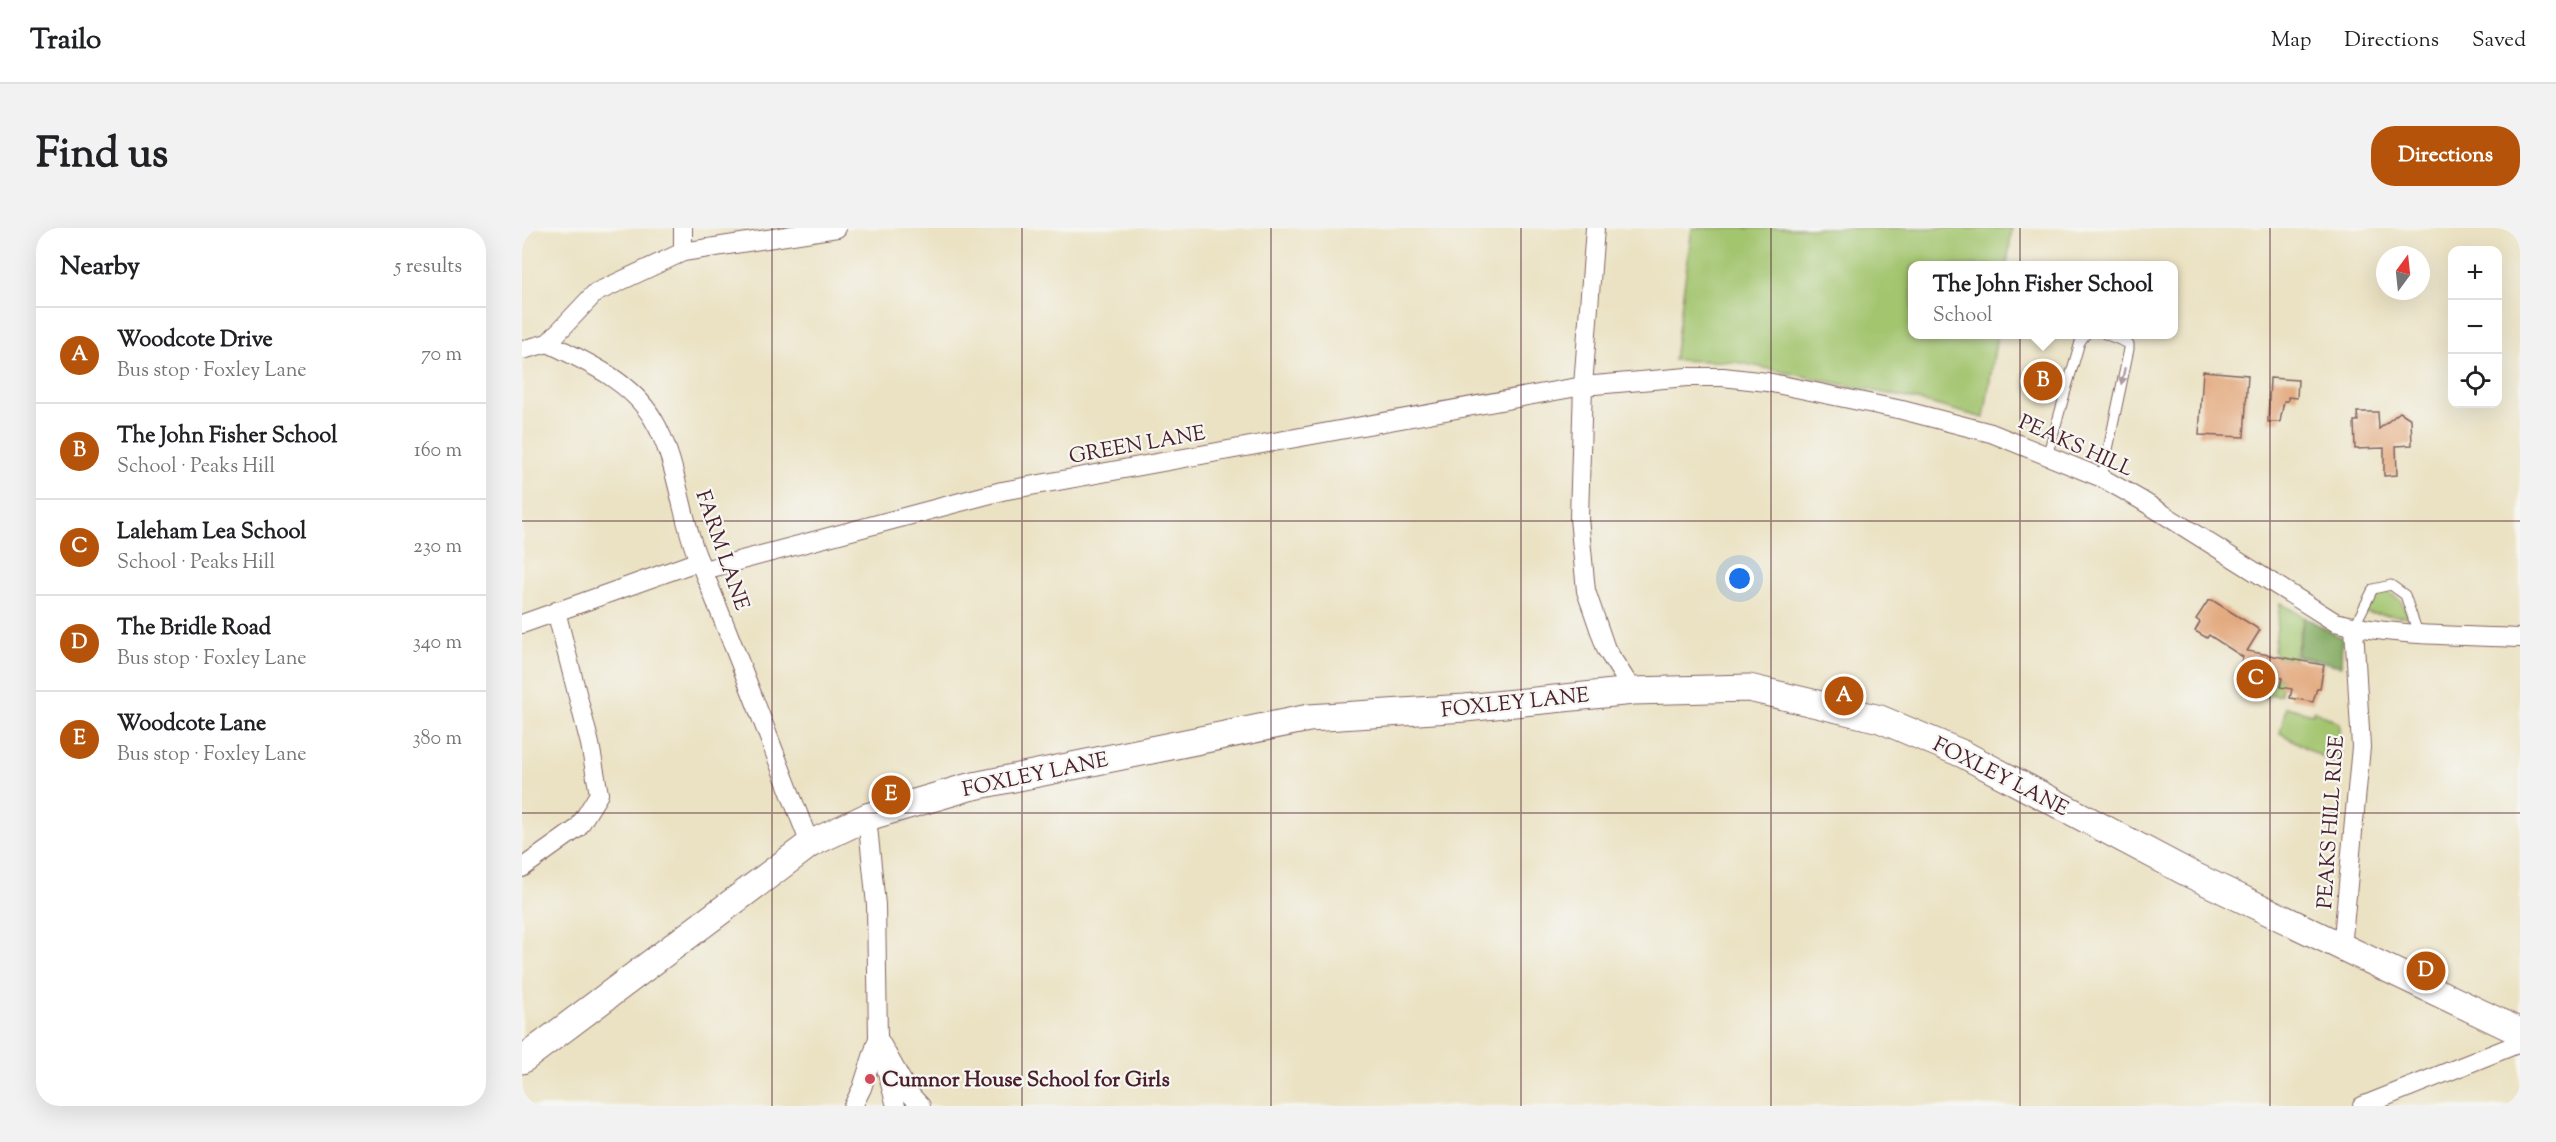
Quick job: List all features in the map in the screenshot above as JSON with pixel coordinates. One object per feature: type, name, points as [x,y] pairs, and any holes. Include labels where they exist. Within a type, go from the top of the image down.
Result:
[{"type":"main road","name":"FOXLEY LANE","points":[[522,1060],[810,844],[867,817],[969,787],[1309,718],[1465,708],[1634,691],[1749,688],[1880,719],[1963,754],[2190,874],[2520,1032]]},
{"type":"street","points":[[683,228],[683,252]]},
{"type":"street","points":[[522,350],[548,343],[595,293],[683,252],[837,228]]},
{"type":"street","points":[[1595,228],[1583,386],[1580,518],[1586,591],[1606,649],[1634,691]]},
{"type":"street","name":"FARM LANE","points":[[548,343],[591,364],[636,395],[654,419],[701,565],[810,844]]},
{"type":"street","name":"PEAKS HILL","points":[[1583,386],[1688,377],[1723,377],[1767,382],[1902,410],[1991,433],[2102,478],[2180,523],[2312,610],[2335,622],[2354,627],[2418,633],[2520,638]]},
{"type":"street","name":"GREEN LANE","points":[[522,624],[701,565],[1002,491],[1583,386]]},
{"type":"street","points":[[522,868],[578,828],[598,794],[590,744],[556,611]]},
{"type":"street","name":"PEAKS HILL RISE","points":[[2342,948],[2361,747],[2354,627]]},
{"type":"street","points":[[867,817],[876,905],[878,1038],[896,1106]]},
{"type":"street","points":[[853,1106],[862,1088],[878,1038]]},
{"type":"street","points":[[878,1038],[909,1092],[921,1106]]},
{"type":"street","points":[[2362,1106],[2385,1100],[2520,1043]]},
{"type":"lane","points":[[2047,456],[2082,339]]},
{"type":"lane","points":[[2102,478],[2129,349],[2129,344],[2120,339]]},
{"type":"lane","points":[[2354,627],[2373,589],[2391,585],[2405,595],[2418,633]]},
{"type":"green space","points":[[1692,228],[2012,228],[2008,261],[1908,261],[1908,339],[1996,339],[1984,418],[1917,400],[1736,362],[1674,360]]},
{"type":"green space","points":[[2386,590],[2401,601],[2409,617],[2364,613],[2375,592]]},
{"type":"green space","points":[[2280,603],[2304,617],[2294,660],[2277,657],[2274,651]]},
{"type":"green space","points":[[2304,617],[2342,638],[2341,666],[2297,656]]},
{"type":"green space","points":[[2271,676],[2282,678],[2281,694],[2276,696],[2271,694],[2264,698],[2259,695]]},
{"type":"green space","points":[[2286,707],[2313,714],[2314,710],[2340,724],[2340,767],[2280,733]]},
{"type":"building","points":[[2203,371],[2248,375],[2244,437],[2199,435]]},
{"type":"building","points":[[2270,378],[2298,380],[2297,398],[2288,397],[2288,401],[2284,401],[2280,422],[2268,422]]},
{"type":"building","points":[[2357,412],[2378,412],[2379,429],[2400,412],[2411,419],[2412,445],[2396,446],[2397,475],[2384,476],[2384,448],[2355,449],[2354,421],[2358,421]]},
{"type":"building","points":[[2212,600],[2260,630],[2247,651],[2324,665],[2320,688],[2317,688],[2313,702],[2290,698],[2292,689],[2280,687],[2282,678],[2238,669],[2243,657],[2209,635],[2207,638],[2195,631],[2200,622],[2196,619],[2208,601]]},
{"type":"place","name":"The John Fisher School","points":[[2043,381]]},
{"type":"place","name":"Laleham Lea School","points":[[2256,679]]},
{"type":"place","name":"Woodcote Drive","points":[[1844,696]]},
{"type":"place","name":"Woodcote Lane","points":[[891,795]]},
{"type":"place","name":"The Bridle Road","points":[[2426,971]]},
{"type":"place","name":"Cumnor House School for Girls","points":[[870,1079]]}]
